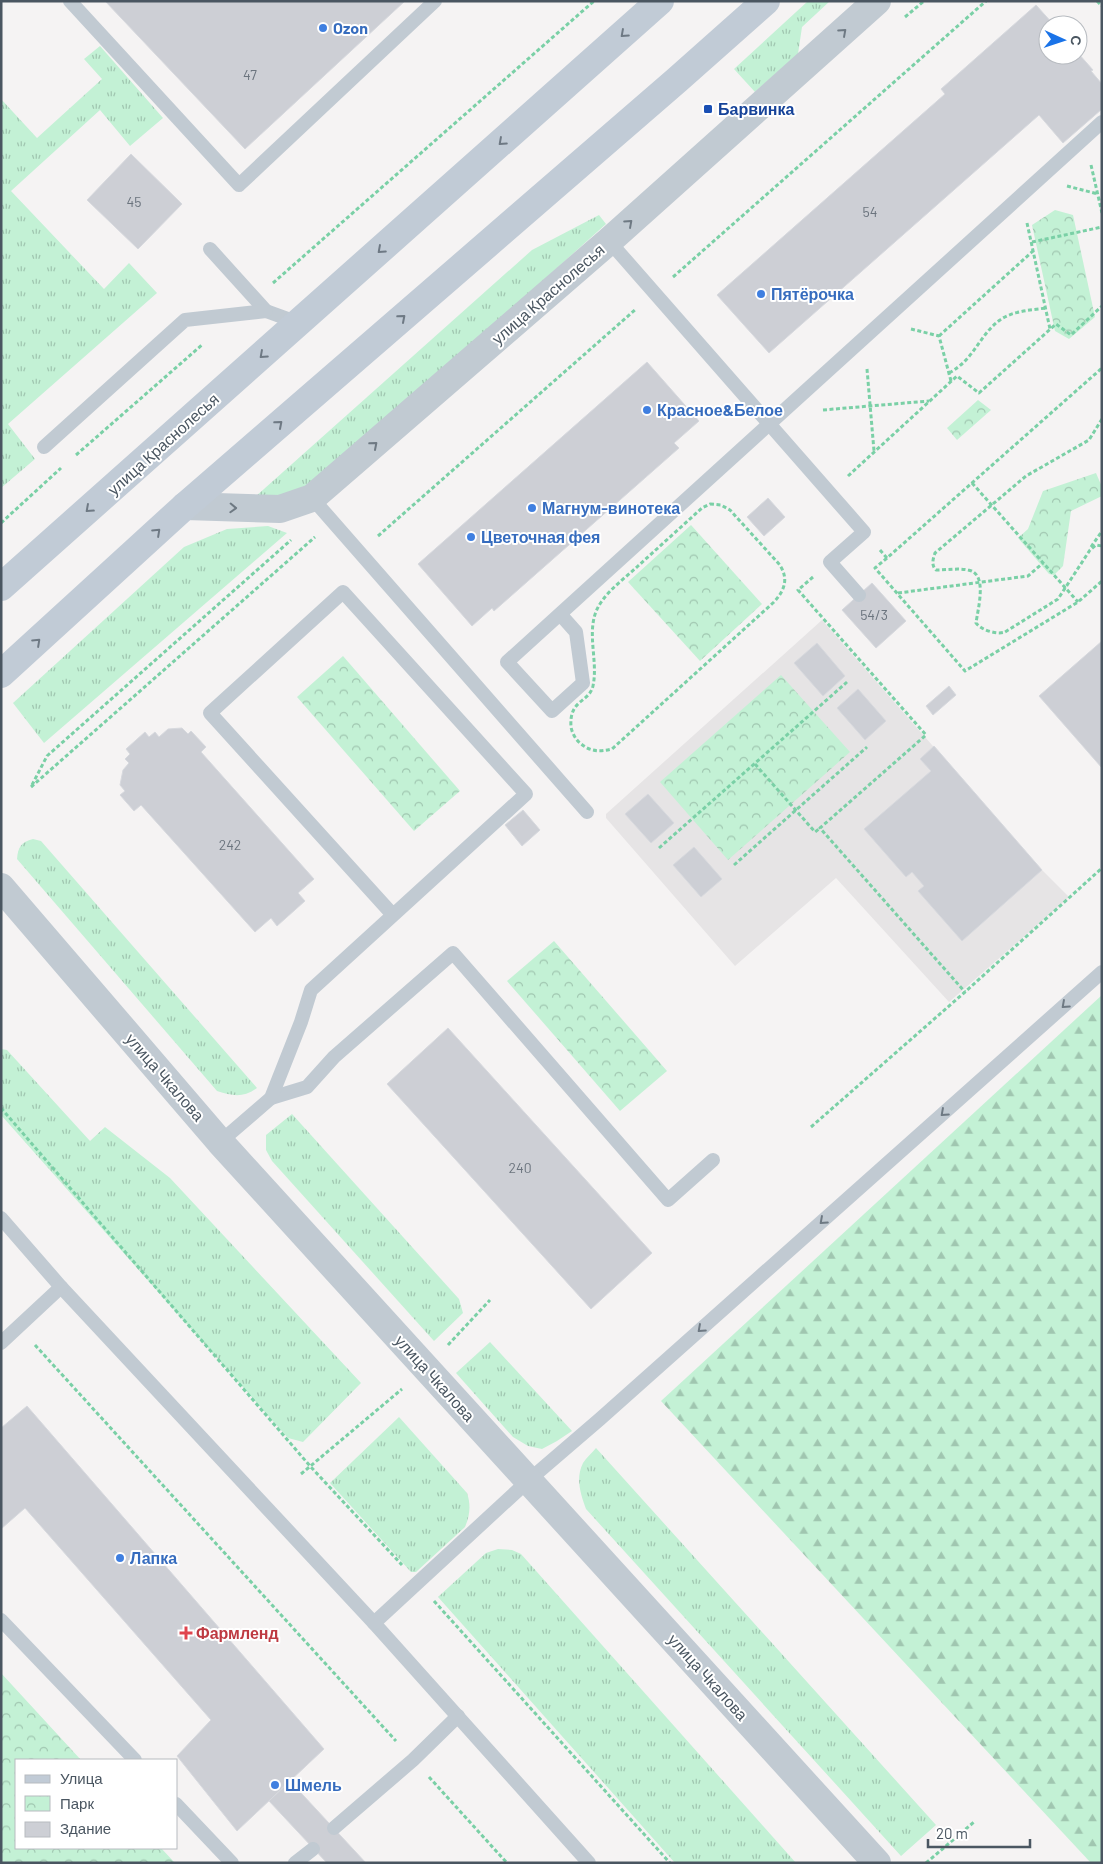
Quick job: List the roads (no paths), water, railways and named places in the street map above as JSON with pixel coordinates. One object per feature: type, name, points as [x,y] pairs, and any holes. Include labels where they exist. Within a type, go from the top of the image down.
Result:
[{"type":"street","name":"улица Краснолесья","points":[[1,587],[660,1]]},
{"type":"street","points":[[1,674],[185,506],[766,1]]},
{"type":"street","name":"улица Краснолесья","points":[[185,506],[280,509],[312,498],[609,241],[877,1]]},
{"type":"street","name":"улица Чкалова","points":[[1,887],[220,1142],[877,1863]]},
{"type":"lane","points":[[70,1],[239,185],[435,1]]},
{"type":"lane","points":[[560,614],[576,632],[583,683],[552,711],[507,662],[1102,122]]},
{"type":"lane","points":[[609,241],[864,532],[830,562],[859,595]]},
{"type":"lane","points":[[210,249],[266,311],[299,323]]},
{"type":"lane","points":[[44,447],[185,320],[266,311]]},
{"type":"lane","points":[[312,498],[587,812]]},
{"type":"lane","points":[[271,1098],[301,1022],[310,990],[393,915],[526,794],[343,592],[210,713],[393,915]]},
{"type":"lane","points":[[220,1142],[271,1098],[307,1088],[334,1057],[454,953],[668,1200],[713,1160]]},
{"type":"lane","points":[[374,1623],[529,1480],[1102,972]]},
{"type":"lane","points":[[1,1218],[61,1287],[374,1623],[589,1863]]},
{"type":"lane","points":[[1,1343],[61,1287]]},
{"type":"lane","points":[[1,1620],[134,1759]]},
{"type":"lane","points":[[334,1828],[414,1760],[458,1716]]},
{"type":"lane","points":[[178,1806],[232,1863]]},
{"type":"lane","points":[[295,1863],[313,1848]]},
{"type":"place","name":"Ozon","points":[[323,28]]},
{"type":"place","name":"Барвинка","points":[[708,109]]},
{"type":"place","name":"Пятёрочка","points":[[761,294]]},
{"type":"place","name":"Красное&Белое","points":[[647,410]]},
{"type":"place","name":"Магнум-винотека","points":[[532,508]]},
{"type":"place","name":"Цветочная фея","points":[[471,537]]},
{"type":"place","name":"Лапка","points":[[120,1558]]},
{"type":"place","name":"Фармленд","points":[[186,1633]]},
{"type":"place","name":"Шмель","points":[[275,1785]]}]
